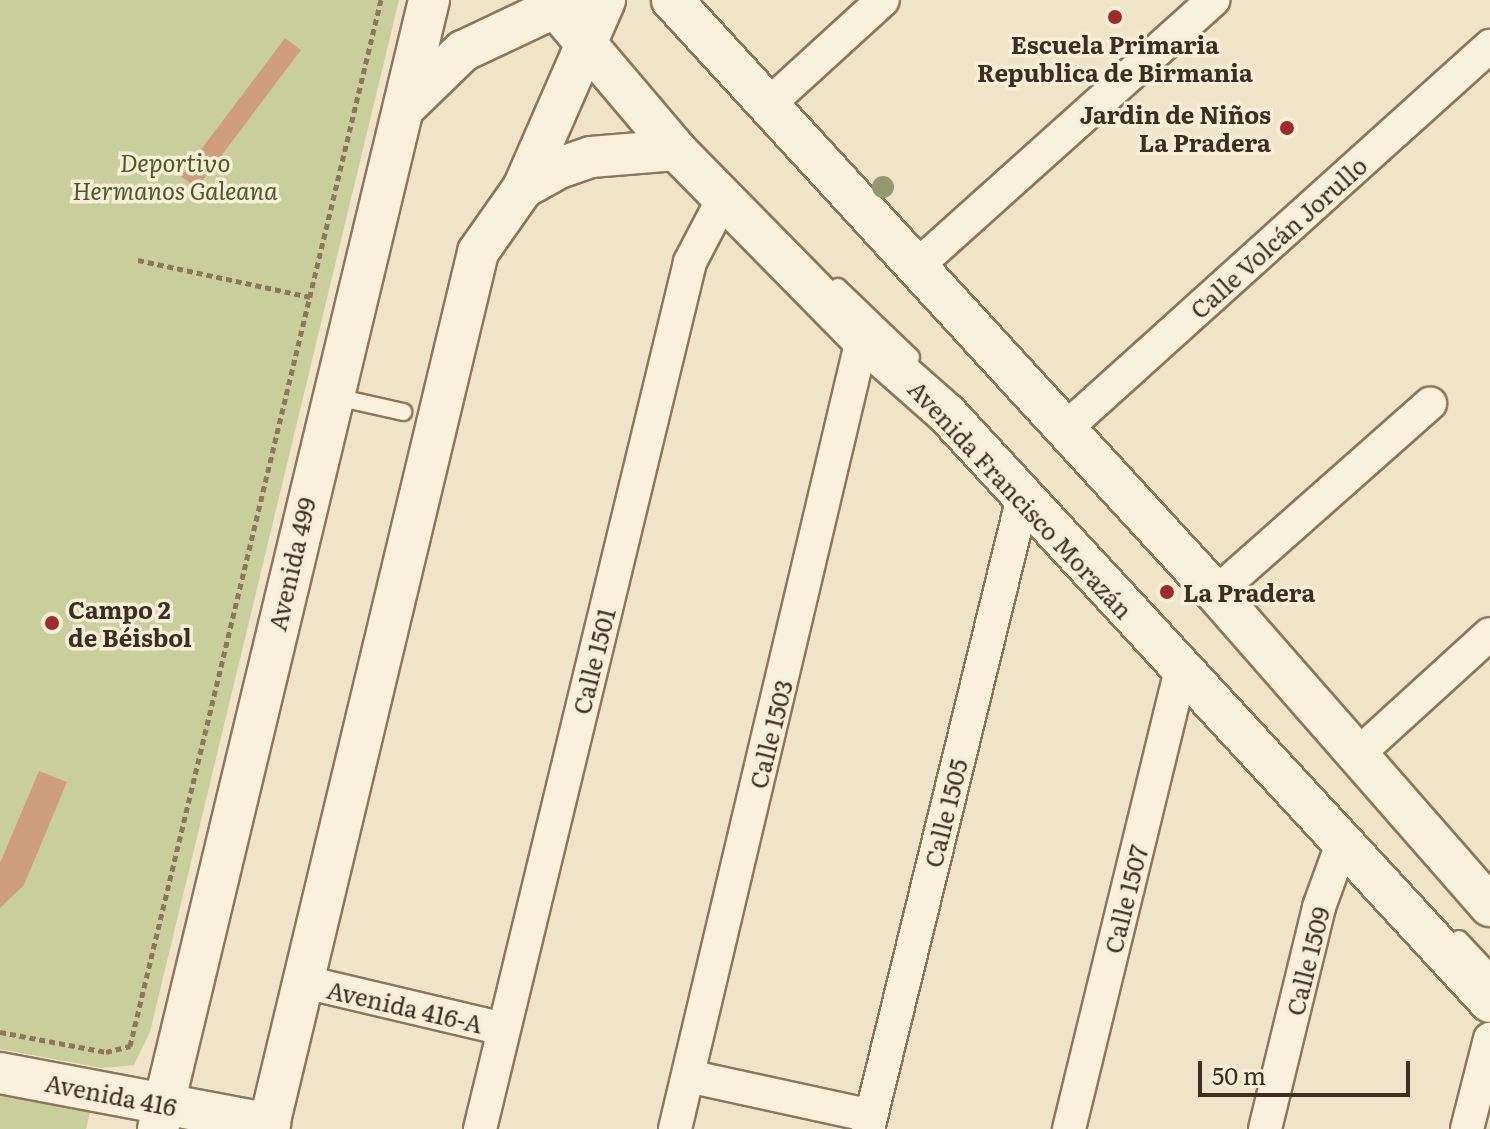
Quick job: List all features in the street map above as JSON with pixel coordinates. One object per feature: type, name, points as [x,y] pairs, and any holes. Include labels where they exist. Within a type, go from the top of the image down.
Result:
[{"type":"street","name":"Avenida 499","points":[[161,1116],[330,396],[405,107],[429,0]]},
{"type":"street","points":[[269,1126],[478,252],[523,188],[605,0]]},
{"type":"street","points":[[672,0],[1216,593],[1490,906]]},
{"type":"street","points":[[769,104],[883,0]]},
{"type":"street","points":[[918,265],[1213,0]]},
{"type":"street","points":[[405,107],[463,51],[558,2]]},
{"type":"street","name":"Avenida Francisco Morazán","points":[[558,2],[585,46],[676,150],[862,339],[947,414],[1490,1002]]},
{"type":"street","name":"Calle Volcán Jorullo","points":[[1066,428],[1490,46]]},
{"type":"street","points":[[523,188],[591,157],[676,150]]},
{"type":"street","name":"Calle 1501","points":[[480,1129],[690,262],[723,199]]},
{"type":"street","name":"Calle 1503","points":[[675,1129],[862,339]]},
{"type":"street","points":[[1216,593],[1430,404]]},
{"type":"street","name":"Calle 1505","points":[[870,1122],[1023,497]]},
{"type":"street","points":[[1358,754],[1490,634]]},
{"type":"street","name":"Calle 1507","points":[[1069,1129],[1181,669]]},
{"type":"street","name":"Calle 1509","points":[[1265,1129],[1319,907],[1343,841]]},
{"type":"street","name":"Avenida 416-A","points":[[305,982],[504,1029]]},
{"type":"street","points":[[1467,1129],[1490,1039]]},
{"type":"street","name":"Avenida 416","points":[[0,1073],[161,1116],[269,1126]]},
{"type":"street","points":[[688,1076],[870,1122]]},
{"type":"lane","points":[[657,0],[993,372],[1098,476],[1490,923]]},
{"type":"lane","points":[[676,150],[708,164],[953,397],[1490,972]]},
{"type":"lane","points":[[330,396],[403,412]]},
{"type":"path","points":[[0,1032],[106,1052],[130,1046],[381,0]]},
{"type":"path","points":[[138,260],[310,297]]},
{"type":"green space","name":"Deportivo Hermanos Galeana","points":[[0,0],[399,0],[150,1032],[134,1065],[102,1068],[0,1049]]},
{"type":"green space","points":[[0,1091],[91,1108],[86,1129],[0,1129]]},
{"type":"building","points":[[285,38],[301,50],[197,188],[181,176]]},
{"type":"building","points":[[39,771],[67,782],[24,885],[0,908],[0,863]]},
{"type":"place","name":"Escuela Primaria Republica de Birmania","points":[[1115,17]]},
{"type":"place","name":"Jardin de Niños La Pradera","points":[[1287,128]]},
{"type":"place","name":"La Pradera","points":[[1167,592]]},
{"type":"place","name":"Campo 2 de Béisbol","points":[[52,623]]}]
